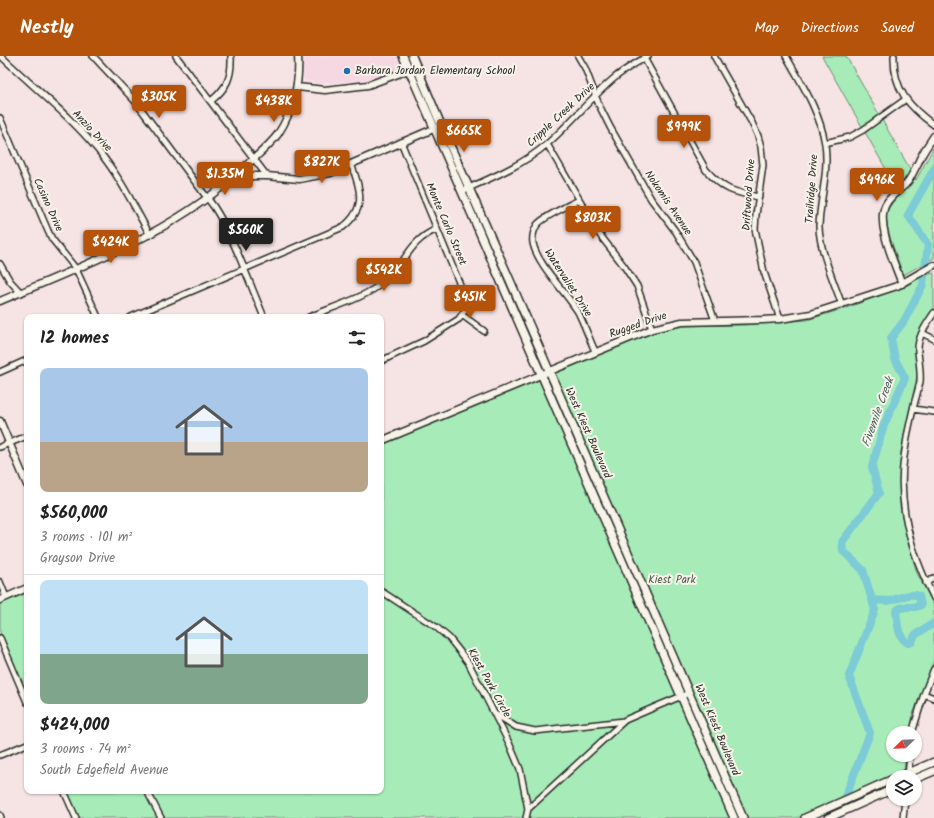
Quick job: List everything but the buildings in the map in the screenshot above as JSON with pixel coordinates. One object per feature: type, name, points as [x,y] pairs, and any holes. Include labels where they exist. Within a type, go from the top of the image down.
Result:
[{"type":"main road","name":"West Kiest Boulevard","points":[[403,56],[502,281],[545,372],[689,693],[743,818]]},
{"type":"main road","name":"West Kiest Boulevard","points":[[412,56],[509,278],[545,372],[681,697],[734,818]]},
{"type":"main road","points":[[502,281],[509,278]]},
{"type":"main road","points":[[918,770],[934,762]]},
{"type":"main road","points":[[922,776],[934,771]]},
{"type":"main road","points":[[805,818],[886,783]]},
{"type":"main road","points":[[831,817],[886,792]]},
{"type":"street","points":[[93,56],[135,101],[221,217],[263,314]]},
{"type":"street","points":[[176,56],[267,176]]},
{"type":"street","points":[[211,101],[223,90],[226,85],[231,71],[231,56]]},
{"type":"street","points":[[0,301],[124,248],[150,235],[175,220],[232,180],[268,147],[281,130],[293,105],[297,87],[298,56]]},
{"type":"street","name":"Nokomis Avenue","points":[[578,56],[585,68],[603,115],[651,199],[676,232],[691,257],[706,292],[715,321]]},
{"type":"street","name":"Driftwood Drive","points":[[714,56],[758,136],[764,165],[755,229],[764,272],[780,319]]},
{"type":"street","name":"Trailridge Drive","points":[[786,56],[817,115],[824,143],[826,172],[819,227],[823,251],[842,305]]},
{"type":"street","points":[[894,56],[895,73],[899,86],[906,99],[920,115],[934,125]]},
{"type":"street","points":[[646,57],[706,170],[714,179],[727,189],[737,193],[759,197]]},
{"type":"street","name":"Cripple Creek Drive","points":[[462,191],[487,181],[528,159],[547,144],[620,73],[646,57]]},
{"type":"street","name":"Anzio Drive","points":[[1,58],[79,130],[98,150],[123,186],[150,235]]},
{"type":"street","points":[[297,87],[325,90],[368,85],[417,67]]},
{"type":"street","points":[[824,143],[850,137],[863,130],[906,99]]},
{"type":"street","name":"Casino Drive","points":[[0,118],[48,231],[52,239],[76,269],[97,314]]},
{"type":"street","points":[[232,180],[267,176],[289,178],[309,177],[330,173],[442,125]]},
{"type":"street","points":[[902,284],[884,232],[882,214],[886,203],[891,196],[909,180],[934,136]]},
{"type":"street","name":"Monte Carlo Street","points":[[401,142],[465,297],[466,303],[462,315]]},
{"type":"street","points":[[547,144],[600,235],[630,276],[644,304],[652,329]]},
{"type":"street","points":[[138,314],[336,231],[350,222],[357,213],[360,204],[358,182],[351,164]]},
{"type":"street","name":"Watervaliet Drive","points":[[579,200],[543,220],[538,225],[533,236],[533,242],[535,249],[547,270],[578,312],[595,352]]},
{"type":"street","points":[[316,314],[366,293],[378,286],[393,273],[416,242],[427,233],[437,229]]},
{"type":"street","points":[[0,264],[10,281],[21,293]]},
{"type":"street","name":"Rugged Drive","points":[[384,440],[652,329],[682,322],[780,319],[811,314],[902,284],[934,265]]},
{"type":"street","points":[[934,313],[922,333],[918,346],[921,376],[904,458],[903,494],[906,520],[912,545],[926,583],[934,598]]},
{"type":"street","points":[[384,361],[424,341],[452,324],[462,315],[484,331]]},
{"type":"street","points":[[922,333],[934,339]]},
{"type":"street","points":[[0,372],[24,361]]},
{"type":"street","points":[[913,409],[934,412]]},
{"type":"street","points":[[0,421],[24,478]]},
{"type":"street","points":[[0,447],[24,437]]},
{"type":"street","points":[[926,583],[934,578]]},
{"type":"street","points":[[0,582],[6,597]]},
{"type":"street","points":[[0,600],[24,589]]},
{"type":"street","name":"Kiest Park Circle","points":[[384,593],[436,627],[454,644],[468,662],[510,744],[520,769],[528,809],[526,818]]},
{"type":"street","points":[[0,638],[24,695]]},
{"type":"street","points":[[914,726],[924,694],[934,669]]},
{"type":"street","points":[[495,714],[516,727],[535,731],[625,720],[689,693]]},
{"type":"street","points":[[924,694],[934,698]]},
{"type":"street","points":[[528,809],[625,720]]},
{"type":"street","points":[[0,755],[24,745]]},
{"type":"street","points":[[65,794],[76,818]]},
{"type":"street","points":[[149,794],[161,818]]},
{"type":"street","points":[[903,818],[904,806]]},
{"type":"shaded area","name":"Barbara Jordan Elementary School","points":[[304,56],[396,56],[401,68],[363,80],[321,83],[304,80]]},
{"type":"green space","points":[[822,56],[846,56],[916,180],[934,147],[934,258],[903,275],[889,234],[886,218],[887,212],[894,200],[900,194]]},
{"type":"green space","name":"Kiest Park","points":[[934,273],[934,309],[916,338],[917,376],[901,451],[900,506],[907,540],[917,573],[934,606],[934,660],[913,714],[911,726],[886,726],[886,762],[905,762],[904,770],[886,770],[886,778],[797,818],[78,818],[68,794],[384,794],[384,443],[655,331],[680,326],[744,325],[807,320],[846,308],[903,287],[925,275]]},
{"type":"green space","points":[[24,594],[24,690],[0,633],[0,604]]},
{"type":"waterway","name":"Fivemile Creek","points":[[837,818],[870,733],[849,676],[875,610],[863,570],[843,551],[842,542],[879,493],[872,467],[884,425],[905,378],[895,359],[891,338],[904,321],[923,285],[928,245],[908,215],[934,169]]},
{"type":"waterway","points":[[872,600],[888,601],[907,595],[919,596],[921,605],[915,607],[902,607],[896,611],[900,633],[904,640],[908,643],[912,642],[915,635],[934,623]]},
{"type":"place","name":"Barbara Jordan Elementary School","points":[[347,71]]}]
